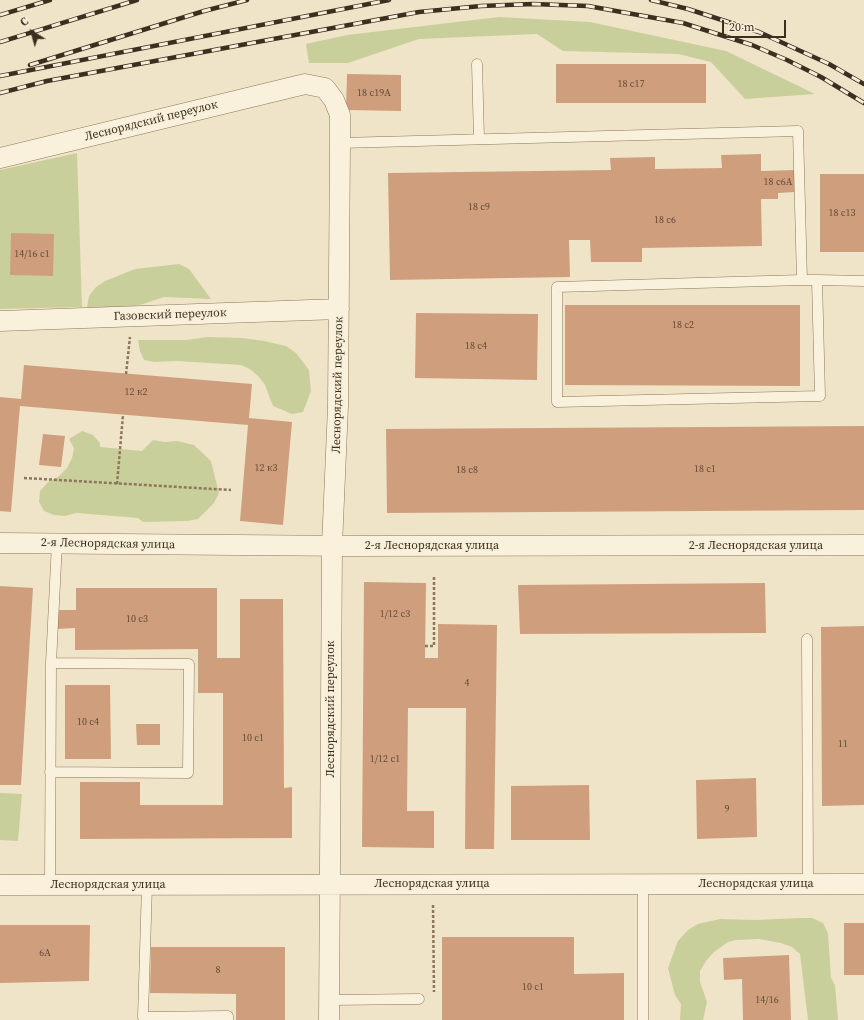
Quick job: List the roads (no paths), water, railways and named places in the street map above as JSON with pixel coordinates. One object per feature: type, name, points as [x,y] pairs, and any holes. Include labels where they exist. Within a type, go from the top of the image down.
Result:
[{"type":"street","name":"Леснорядский переулок","points":[[0,158],[305,84],[325,88],[334,100],[340,115],[338,406],[332,546],[329,1020]]},
{"type":"street","name":"Газовский переулок","points":[[0,321],[339,309]]},
{"type":"street","name":"2-я Леснорядская улица","points":[[0,543],[332,546],[864,545]]},
{"type":"street","name":"Леснорядская улица","points":[[0,885],[864,884]]},
{"type":"lane","points":[[477,64],[479,139]]},
{"type":"lane","points":[[340,143],[798,131],[802,280]]},
{"type":"lane","points":[[817,280],[820,396],[557,402],[557,287],[802,280],[817,280],[864,281]]},
{"type":"lane","points":[[50,885],[51,663],[57,543]]},
{"type":"lane","points":[[806,639],[808,884]]},
{"type":"lane","points":[[50,772],[188,773],[189,664],[51,663]]},
{"type":"lane","points":[[643,884],[643,1020]]},
{"type":"lane","points":[[146,885],[143,1017],[228,1016],[228,1020]]},
{"type":"lane","points":[[330,1000],[419,999]]},
{"type":"railway","points":[[0,15],[50,0]]},
{"type":"railway","points":[[0,42],[137,0]]},
{"type":"railway","points":[[30,65],[204,11],[247,0]]},
{"type":"railway","points":[[0,76],[389,0]]},
{"type":"railway","points":[[651,0],[688,9],[759,32],[829,64],[864,84]]},
{"type":"railway","points":[[0,93],[47,81],[419,12],[481,6],[533,4],[588,6],[683,23],[752,45],[787,60],[821,77],[864,103]]}]
